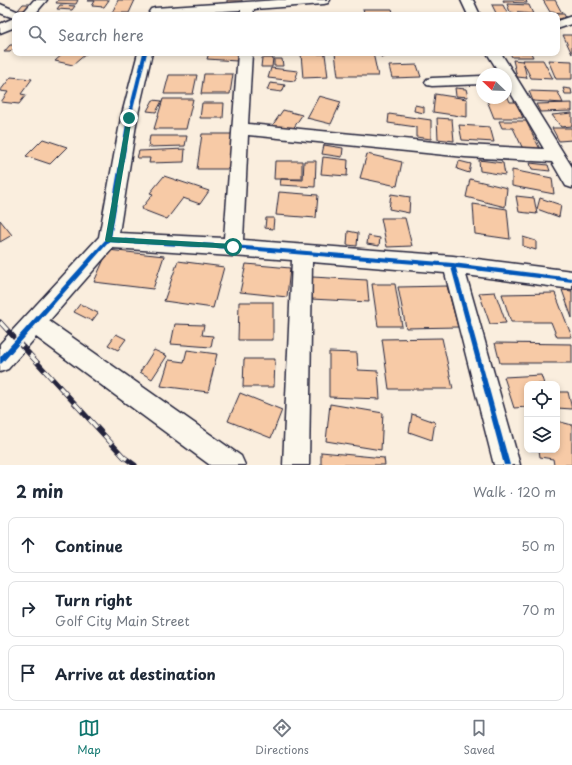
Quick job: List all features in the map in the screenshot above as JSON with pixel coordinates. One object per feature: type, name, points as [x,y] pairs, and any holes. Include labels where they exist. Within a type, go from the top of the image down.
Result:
[{"type":"street","points":[[29,12],[41,0]]},
{"type":"street","points":[[155,12],[159,0]]},
{"type":"street","points":[[201,12],[248,10],[305,1],[324,0]]},
{"type":"street","points":[[467,0],[473,12]]},
{"type":"street","points":[[305,1],[308,12]]},
{"type":"street","points":[[0,8],[12,14]]},
{"type":"street","points":[[560,24],[572,20]]},
{"type":"street","points":[[0,29],[12,23]]},
{"type":"street","points":[[2,354],[34,323],[108,240],[129,118],[144,56]]},
{"type":"street","points":[[233,247],[245,56]]},
{"type":"street","points":[[496,56],[502,68]]},
{"type":"street","points":[[432,82],[476,80]]},
{"type":"street","points":[[512,86],[572,181]]},
{"type":"street","points":[[240,129],[465,151],[557,156]]},
{"type":"street","points":[[108,240],[233,247],[453,265],[572,280]]},
{"type":"street","points":[[296,465],[302,252]]},
{"type":"street","points":[[453,265],[507,465]]},
{"type":"street","points":[[34,323],[232,465]]},
{"type":"building","points":[[58,0],[78,0],[76,4],[56,3]]},
{"type":"building","points":[[109,0],[104,7],[92,6],[95,1],[88,1]]},
{"type":"building","points":[[118,0],[135,0],[129,12],[112,12]]},
{"type":"building","points":[[227,0],[242,0],[242,5],[227,6]]},
{"type":"building","points":[[503,0],[526,0],[527,3],[504,2]]},
{"type":"building","points":[[543,0],[555,0],[562,13],[550,12]]},
{"type":"building","points":[[23,4],[31,4],[27,10],[18,10]]},
{"type":"building","points":[[507,4],[529,5],[532,12],[510,12]]},
{"type":"building","points":[[60,5],[75,6],[72,10],[57,9]]},
{"type":"building","points":[[492,5],[503,5],[506,12],[496,12]]},
{"type":"building","points":[[363,9],[392,9],[393,12],[364,12]]},
{"type":"building","points":[[560,14],[564,14],[567,20],[560,19]]},
{"type":"building","points":[[563,35],[572,35],[572,54]]},
{"type":"building","points":[[10,45],[12,45],[12,50],[10,52],[4,52]]},
{"type":"building","points":[[61,56],[84,56],[73,65],[55,61]]},
{"type":"building","points":[[208,56],[238,56],[237,61],[207,59]]},
{"type":"building","points":[[301,56],[325,56],[328,77],[303,78]]},
{"type":"building","points":[[335,56],[374,56],[378,76],[338,76]]},
{"type":"building","points":[[512,56],[533,57],[512,57]]},
{"type":"building","points":[[262,58],[273,58],[272,67],[261,67]]},
{"type":"building","points":[[274,59],[282,59],[283,66],[274,66]]},
{"type":"building","points":[[513,60],[523,61],[527,78],[517,77]]},
{"type":"building","points":[[522,60],[543,60],[553,79],[531,78]]},
{"type":"building","points":[[548,60],[572,61],[572,79],[556,79]]},
{"type":"building","points":[[417,65],[421,77],[392,78],[389,66]]},
{"type":"building","points":[[271,68],[298,71],[295,81],[268,78]]},
{"type":"building","points":[[204,74],[233,74],[230,94],[201,94]]},
{"type":"building","points":[[169,75],[197,75],[193,94],[164,94]]},
{"type":"building","points":[[11,77],[32,79],[21,94],[26,95],[19,104],[1,102],[8,92],[0,91]]},
{"type":"building","points":[[270,83],[285,85],[282,92],[267,90]]},
{"type":"building","points":[[455,88],[466,89],[468,97],[456,96]]},
{"type":"building","points":[[563,88],[571,89],[572,94],[565,94]]},
{"type":"building","points":[[529,91],[558,92],[563,103],[533,101]]},
{"type":"building","points":[[435,94],[467,99],[467,117],[433,112]]},
{"type":"building","points":[[319,96],[341,102],[331,124],[307,118]]},
{"type":"building","points":[[163,99],[193,99],[186,129],[154,129]]},
{"type":"building","points":[[153,100],[162,101],[156,112],[147,111]]},
{"type":"building","points":[[512,102],[516,102],[523,118],[494,118],[488,104],[512,104]]},
{"type":"building","points":[[202,103],[224,103],[223,118],[200,118]]},
{"type":"building","points":[[572,103],[572,111],[540,112],[536,104]]},
{"type":"building","points":[[415,105],[424,107],[424,113],[414,111]]},
{"type":"building","points":[[283,110],[302,115],[291,132],[272,126]]},
{"type":"building","points":[[572,113],[572,126],[561,127],[552,115]]},
{"type":"building","points":[[389,114],[431,120],[431,139],[416,137],[416,127],[388,123]]},
{"type":"building","points":[[437,118],[452,119],[454,141],[438,139]]},
{"type":"building","points":[[499,121],[526,121],[540,149],[523,149],[513,128],[502,128]]},
{"type":"building","points":[[459,125],[490,127],[494,142],[462,140]]},
{"type":"building","points":[[552,128],[572,128],[572,140],[559,141]]},
{"type":"building","points":[[202,134],[232,134],[229,169],[197,169]]},
{"type":"building","points":[[150,136],[187,136],[185,146],[148,147]]},
{"type":"building","points":[[43,139],[67,147],[50,164],[26,156]]},
{"type":"building","points":[[324,145],[343,148],[342,157],[322,154]]},
{"type":"building","points":[[185,149],[184,162],[149,163],[150,158],[137,158],[139,151]]},
{"type":"building","points":[[367,154],[402,162],[397,186],[360,178]]},
{"type":"building","points":[[323,157],[348,160],[347,176],[321,174]]},
{"type":"building","points":[[479,160],[503,163],[505,175],[480,171]]},
{"type":"building","points":[[275,161],[302,161],[302,179],[274,179]]},
{"type":"building","points":[[304,161],[316,161],[315,187],[280,185],[281,179],[303,180]]},
{"type":"building","points":[[459,161],[471,164],[469,173],[457,169]]},
{"type":"building","points":[[530,163],[548,165],[550,171],[532,169]]},
{"type":"building","points":[[512,170],[552,178],[554,194],[512,186]]},
{"type":"building","points":[[164,176],[209,191],[200,204],[183,198],[167,219],[141,209],[153,194],[150,193]]},
{"type":"building","points":[[470,179],[507,188],[505,207],[466,197]]},
{"type":"building","points":[[279,192],[318,195],[316,218],[276,215]]},
{"type":"building","points":[[391,194],[410,197],[409,213],[389,209]]},
{"type":"building","points":[[516,196],[534,198],[537,214],[519,212]]},
{"type":"building","points":[[540,198],[561,205],[559,217],[537,209]]},
{"type":"building","points":[[473,204],[507,209],[510,239],[475,234]]},
{"type":"building","points":[[266,218],[274,218],[273,229],[265,228]]},
{"type":"building","points":[[381,218],[405,218],[412,246],[387,247]]},
{"type":"building","points":[[0,220],[12,235],[0,242]]},
{"type":"building","points":[[348,231],[358,233],[357,246],[347,245]]},
{"type":"building","points":[[368,236],[380,238],[379,246],[367,244]]},
{"type":"building","points":[[523,237],[536,241],[536,250],[523,246]]},
{"type":"building","points":[[108,250],[164,256],[153,289],[94,282]]},
{"type":"building","points":[[178,261],[224,267],[213,308],[164,301]]},
{"type":"building","points":[[246,264],[290,268],[287,297],[240,292]]},
{"type":"building","points":[[312,277],[367,280],[369,302],[311,299]]},
{"type":"building","points":[[372,284],[395,284],[402,326],[378,326]]},
{"type":"building","points":[[447,286],[458,327],[406,328],[398,287]]},
{"type":"building","points":[[562,290],[572,291],[572,318]]},
{"type":"building","points":[[495,292],[506,323],[490,324],[479,293]]},
{"type":"building","points":[[555,293],[572,337],[557,337],[551,322],[511,322],[502,294]]},
{"type":"building","points":[[239,302],[273,302],[273,340],[238,340]]},
{"type":"building","points":[[80,304],[98,313],[92,321],[74,312]]},
{"type":"building","points":[[175,324],[204,325],[202,335],[213,336],[211,347],[171,344]]},
{"type":"building","points":[[116,334],[126,339],[118,350],[108,345]]},
{"type":"building","points":[[442,338],[453,389],[389,389],[382,339]]},
{"type":"building","points":[[495,343],[572,344],[572,363],[500,363]]},
{"type":"building","points":[[154,350],[167,356],[152,379],[140,372]]},
{"type":"building","points":[[187,350],[217,354],[208,392],[161,386],[169,360],[184,362]]},
{"type":"building","points":[[329,352],[357,353],[358,370],[378,371],[380,399],[329,397]]},
{"type":"building","points":[[244,359],[275,359],[274,387],[243,387]]},
{"type":"building","points":[[541,375],[543,381],[524,381],[524,407],[514,408],[504,377]]},
{"type":"building","points":[[560,392],[568,392],[572,409],[560,408]]},
{"type":"building","points":[[240,393],[282,410],[271,438],[228,421]]},
{"type":"building","points":[[330,404],[383,413],[381,450],[326,441]]},
{"type":"building","points":[[412,414],[435,422],[432,440],[409,432]]},
{"type":"building","points":[[560,422],[572,425],[572,465],[554,465],[553,459],[540,457],[539,453],[560,453]]},
{"type":"building","points":[[321,452],[384,458],[385,465],[321,465]]},
{"type":"railway","points":[[0,322],[124,457],[135,465]]},
{"type":"cycle path","points":[[0,361],[108,240],[129,118],[144,56]]},
{"type":"cycle path","points":[[108,240],[233,247],[453,265]]},
{"type":"cycle path","points":[[507,465],[453,265],[572,280]]},
{"type":"route","points":[[129,118],[108,240],[233,247]]}]
